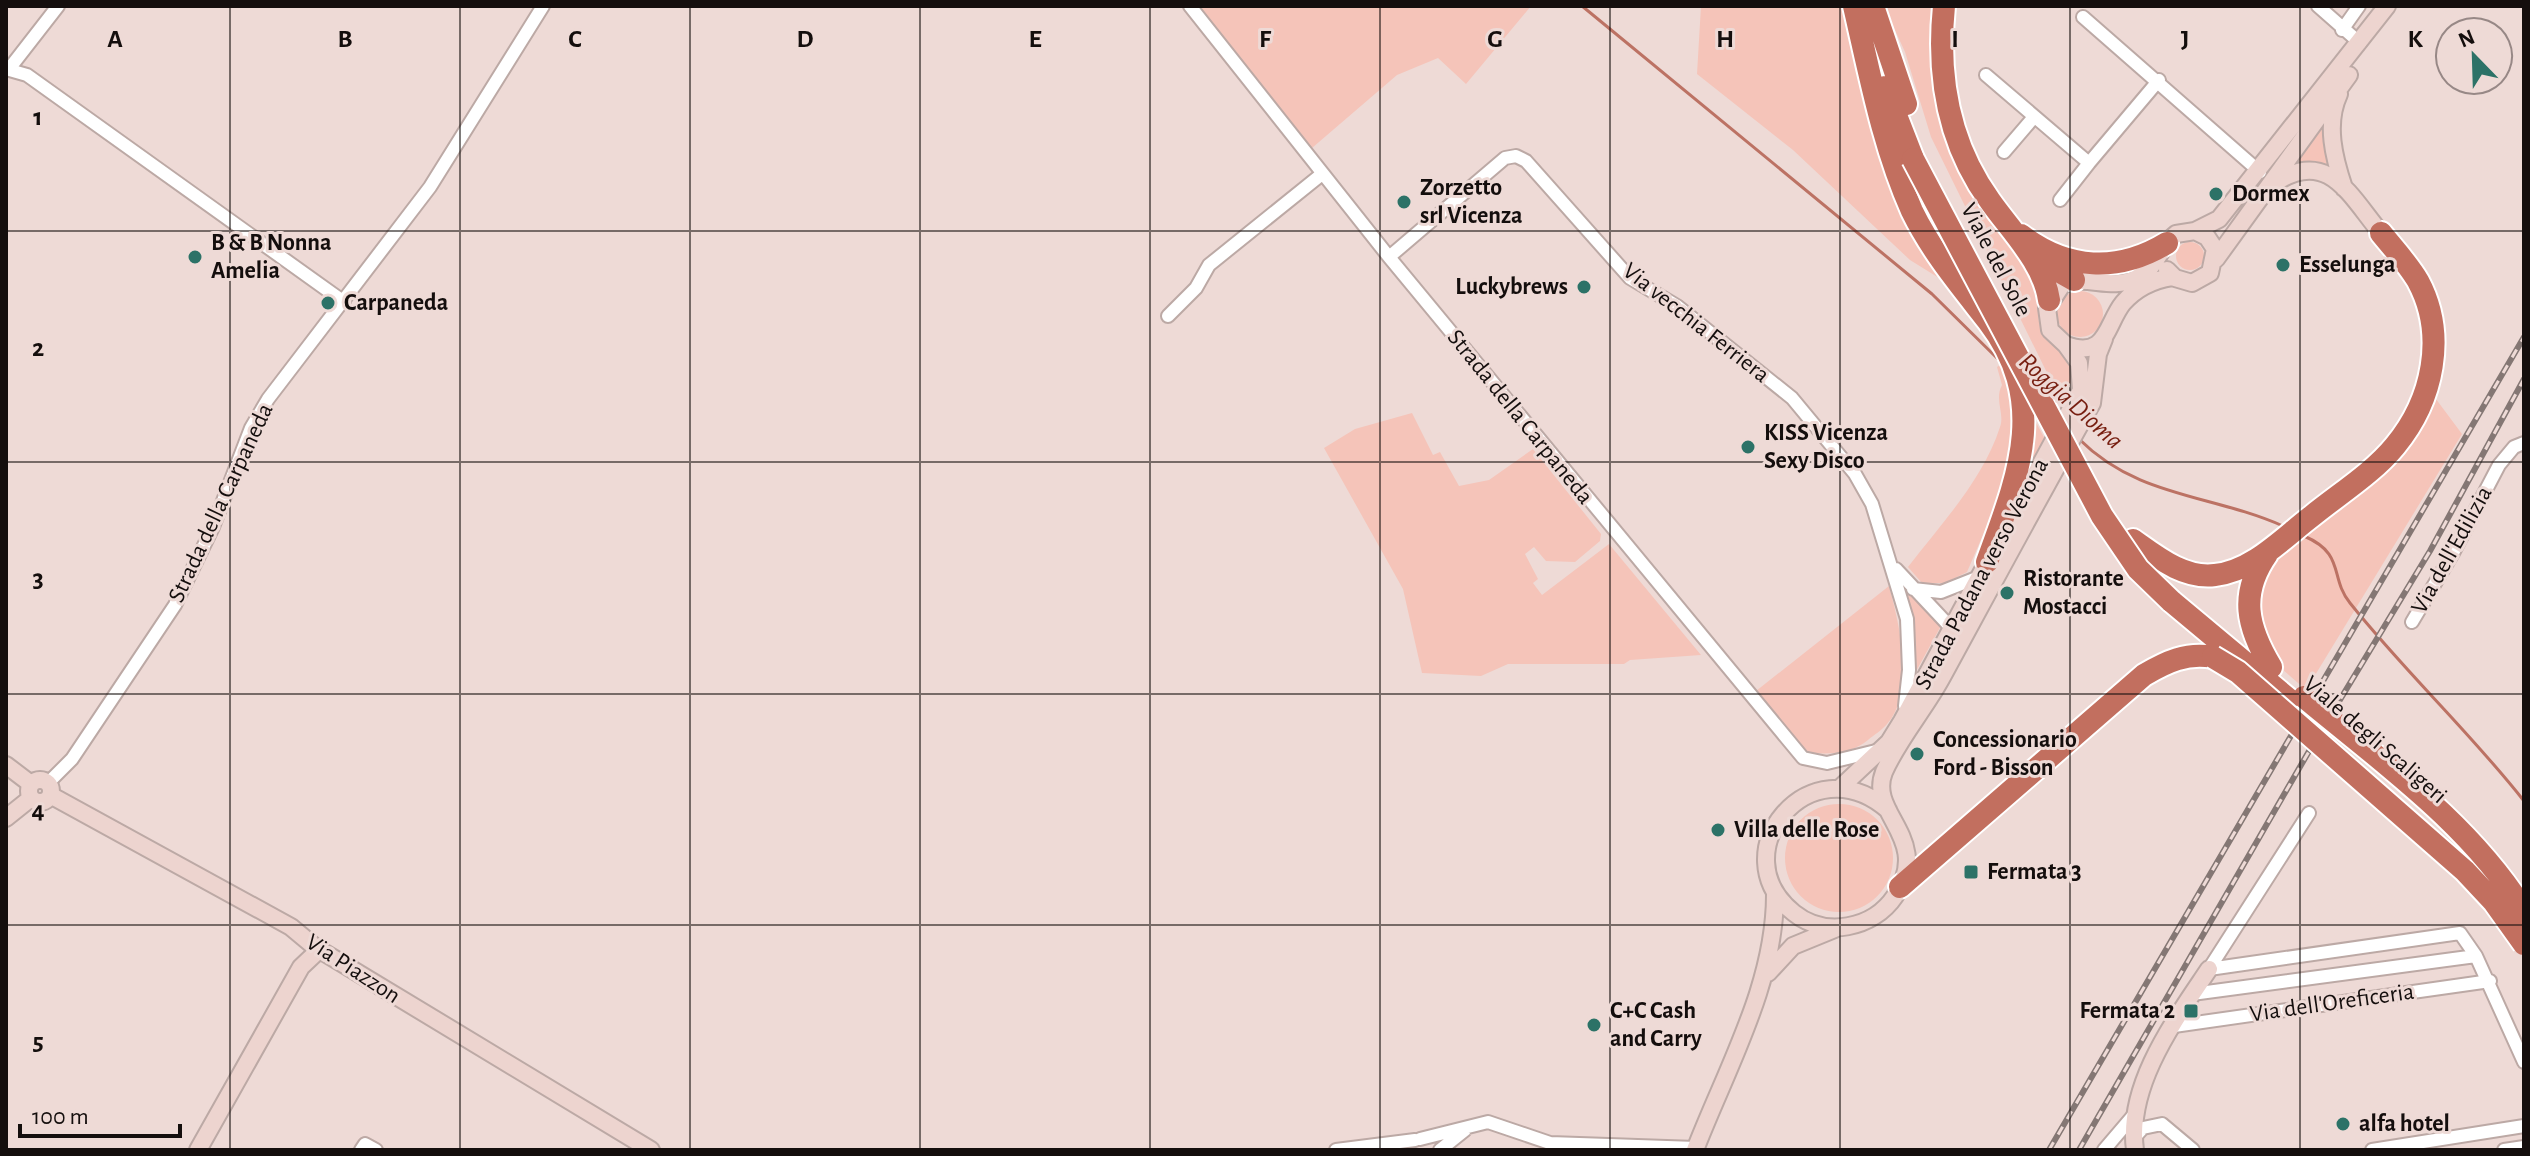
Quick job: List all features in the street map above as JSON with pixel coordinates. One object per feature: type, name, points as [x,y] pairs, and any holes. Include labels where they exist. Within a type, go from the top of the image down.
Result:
[{"type":"highway","name":"Viale del Sole","points":[[1856,6],[1919,156],[2102,516],[2138,569],[2177,597]]},
{"type":"highway","points":[[1856,6],[1881,125],[1912,210],[1933,250],[1989,323],[2012,366],[2020,389],[2025,433],[2019,475],[1983,569]]},
{"type":"highway","name":"Viale del Sole","points":[[1873,6],[1919,156],[2092,473],[2133,540],[2177,597]]},
{"type":"highway","points":[[1944,6],[1941,59],[1950,120],[1975,177],[2015,230],[2042,275],[2049,300]]},
{"type":"highway","points":[[2015,230],[2047,253],[2092,265],[2139,258],[2166,248]]},
{"type":"highway","points":[[2015,230],[2051,267],[2074,280]]},
{"type":"highway","points":[[2133,540],[2161,559],[2197,576],[2232,572],[2269,551],[2394,447],[2420,410],[2431,376],[2434,339],[2427,303],[2418,281],[2381,233]]},
{"type":"highway","points":[[2269,551],[2251,579],[2249,612],[2259,644],[2271,667]]},
{"type":"highway","name":"Viale degli Scaligeri","points":[[2177,597],[2271,667],[2448,819],[2480,851],[2524,911]]},
{"type":"highway","name":"Viale degli Scaligeri","points":[[2177,597],[2439,830],[2473,865],[2524,937]]},
{"type":"highway","points":[[1900,887],[2144,675],[2182,657],[2200,654],[2213,657],[2238,672],[2465,871],[2494,902],[2524,944]]},
{"type":"main road","points":[[2172,277],[2139,289],[2115,316],[2104,339],[2086,348],[2066,345],[2050,330],[2046,315],[2049,300],[2062,285],[2074,280],[2098,285],[2135,279],[2176,234],[2195,231],[2219,219],[2260,172],[2387,6]]},
{"type":"main road","points":[[2166,248],[2165,266],[2172,277],[2183,282],[2201,280],[2210,273],[2216,259],[2264,190],[2400,6]]},
{"type":"main road","points":[[2345,190],[2335,161],[2332,132],[2334,104],[2346,80]]},
{"type":"main road","points":[[2264,190],[2291,172],[2308,168],[2323,171],[2345,190],[2381,233]]},
{"type":"main road","points":[[2195,231],[2211,241],[2216,259]]},
{"type":"main road","points":[[2098,285],[2112,301],[2115,316]]},
{"type":"main road","name":"Strada Padana verso Verona","points":[[1764,978],[1775,924],[1775,890],[1767,863],[1771,834],[1778,820],[1798,799],[1825,789],[1840,788],[1883,748],[1902,721],[1983,569],[2068,431],[2094,399],[2098,354],[2104,339]]},
{"type":"main road","name":"Strada Padana verso Verona","points":[[1900,887],[1906,851],[1900,827],[1881,799],[1884,772],[1958,648],[2068,431],[2081,390],[2081,380],[2079,363],[2066,345]]},
{"type":"main road","points":[[6,765],[38,801],[50,790]]},
{"type":"main road","points":[[1840,788],[1866,794],[1888,810]]},
{"type":"main road","name":"Via Piazzon","points":[[50,790],[291,927],[319,950],[651,1150]]},
{"type":"main road","points":[[6,818],[31,791]]},
{"type":"main road","points":[[1695,1149],[1764,978],[1793,946],[1875,916],[1900,887]]},
{"type":"main road","points":[[1775,890],[1795,914],[1808,922],[1839,927]]},
{"type":"main road","points":[[291,927],[301,967]]},
{"type":"main road","points":[[198,1150],[301,967],[319,950]]},
{"type":"main road","points":[[2135,1144],[2133,1116],[2138,1099],[2174,1026],[2209,969]]},
{"type":"street","points":[[58,6],[8,69],[27,75],[344,302]]},
{"type":"street","name":"Strada della Carpaneda","points":[[50,790],[156,636],[213,527],[234,466],[259,413],[430,187],[543,6]]},
{"type":"street","name":"Strada della Carpaneda","points":[[1190,6],[1389,257],[1803,758],[1827,763],[1849,760],[1883,748]]},
{"type":"street","points":[[2318,6],[2360,43]]},
{"type":"street","points":[[2342,30],[2359,6]]},
{"type":"street","points":[[2083,17],[2159,80],[2260,172]]},
{"type":"street","points":[[1986,75],[2089,163]]},
{"type":"street","points":[[2060,200],[2159,80]]},
{"type":"street","points":[[2004,152],[2034,117]]},
{"type":"street","name":"Via vecchia Ferriera","points":[[1389,257],[1505,158],[1516,156],[1526,161],[1630,278],[1677,306],[1792,398],[1855,474],[1872,504],[1899,588],[1908,636],[1908,692],[1902,721]]},
{"type":"street","points":[[1168,316],[1196,288],[1209,265],[1322,174]]},
{"type":"street","name":"Via dell'Edilizia","points":[[2412,622],[2453,553],[2499,465],[2514,447],[2524,443]]},
{"type":"street","name":"Via vecchia Ferriera","points":[[1889,561],[1913,589],[1953,626]]},
{"type":"street","points":[[1913,589],[1941,592],[1983,569]]},
{"type":"street","points":[[1953,626],[1958,648]]},
{"type":"street","points":[[2209,969],[2309,813]]},
{"type":"street","points":[[2209,969],[2460,933],[2490,981],[2524,1062]]},
{"type":"street","name":"Via dell'Oreficeria","points":[[2192,994],[2476,956]]},
{"type":"street","name":"Via dell'Oreficeria","points":[[2174,1026],[2490,981]]},
{"type":"street","points":[[2138,1099],[2148,1113],[2193,1150]]},
{"type":"street","points":[[2104,1150],[2133,1116]]},
{"type":"street","points":[[1405,1150],[1417,1140],[1429,1142],[1438,1150],[1475,1124]]},
{"type":"street","points":[[1336,1150],[1374,1149],[1475,1124],[1502,1124],[1550,1143],[1695,1149]]},
{"type":"street","points":[[2135,1144],[2143,1128],[2162,1124]]},
{"type":"street","points":[[2372,1150],[2524,1126]]},
{"type":"street","points":[[361,1150],[365,1144],[376,1150]]},
{"type":"street","points":[[2504,1150],[2524,1147]]},
{"type":"shaded area","points":[[1195,6],[1531,6],[1466,84],[1438,58],[1397,75],[1305,154]]},
{"type":"shaded area","points":[[1701,6],[1843,6],[1909,227],[1939,278],[1910,260],[1793,150],[1697,74]]},
{"type":"shaded area","points":[[1884,6],[1938,6],[1937,106],[2018,247],[2043,300],[2039,310],[2040,326],[2069,356],[2076,384],[2052,383],[1931,137],[1905,52]]},
{"type":"shaded area","points":[[2324,120],[2331,167],[2293,162]]},
{"type":"shaded area","points":[[2190,242],[2200,246],[2204,256],[2200,266],[2190,270],[2180,266],[2176,256],[2180,246]]},
{"type":"shaded area","points":[[2080,291],[2096,298],[2103,314],[2096,330],[2080,337],[2064,330],[2057,314],[2064,298]]},
{"type":"shaded area","points":[[2003,363],[2016,424],[2004,486],[1967,572],[1945,583],[1922,583],[1908,567],[1972,483],[2000,427],[1999,396],[2002,385],[1997,367]]},
{"type":"shaded area","points":[[2430,391],[2462,434],[2306,690],[2274,662],[2264,648],[2255,578],[2336,501]]},
{"type":"shaded area","points":[[2027,406],[2046,441],[2026,474]]},
{"type":"shaded area","points":[[1412,413],[1433,455],[1440,452],[1459,486],[1489,480],[1533,449],[1601,534],[1600,541],[1575,562],[1546,561],[1534,547],[1525,554],[1538,579],[1533,583],[1542,595],[1609,544],[1701,655],[1630,660],[1624,664],[1508,664],[1481,676],[1422,673],[1403,589],[1324,448],[1355,429]]},
{"type":"shaded area","points":[[1889,586],[1903,656],[1901,694],[1896,710],[1883,728],[1861,745],[1828,753],[1803,751],[1756,691]]},
{"type":"shaded area","points":[[1903,586],[1942,624],[1914,675]]},
{"type":"shaded area","points":[[1839,804],[1860,808],[1877,820],[1889,837],[1893,858],[1889,879],[1877,896],[1860,908],[1839,912],[1818,908],[1801,896],[1789,879],[1785,858],[1789,837],[1801,820],[1818,808]]},
{"type":"waterway","name":"Roggia Dioma","points":[[1582,6],[1932,294],[2000,361]]},
{"type":"waterway","name":"Roggia Dioma","points":[[2079,439],[2102,458],[2150,484],[2283,526]]},
{"type":"waterway","name":"Roggia Dioma","points":[[2304,536],[2326,550],[2350,603],[2524,801]]},
{"type":"railway","points":[[2049,1150],[2524,337]]},
{"type":"railway","points":[[2079,1150],[2312,746],[2430,551],[2524,379]]},
{"type":"place","name":"Dormex","points":[[2216,194]]},
{"type":"place","name":"Zorzetto srl Vicenza","points":[[1404,202]]},
{"type":"place","name":"B & B Nonna Amelia","points":[[195,257]]},
{"type":"place","name":"Esselunga","points":[[2283,265]]},
{"type":"place","name":"Luckybrews","points":[[1584,287]]},
{"type":"place","name":"Carpaneda","points":[[328,303]]},
{"type":"place","name":"KISS Vicenza Sexy Disco","points":[[1748,447]]},
{"type":"place","name":"Ristorante Mostacci","points":[[2007,593]]},
{"type":"place","name":"Concessionario Ford - Bisson","points":[[1917,754]]},
{"type":"place","name":"Villa delle Rose","points":[[1718,830]]},
{"type":"place","name":"Fermata 3","points":[[1971,872]]},
{"type":"place","name":"Fermata 2","points":[[2191,1011]]},
{"type":"place","name":"C+C Cash and Carry","points":[[1594,1025]]},
{"type":"place","name":"alfa hotel","points":[[2343,1124]]}]
